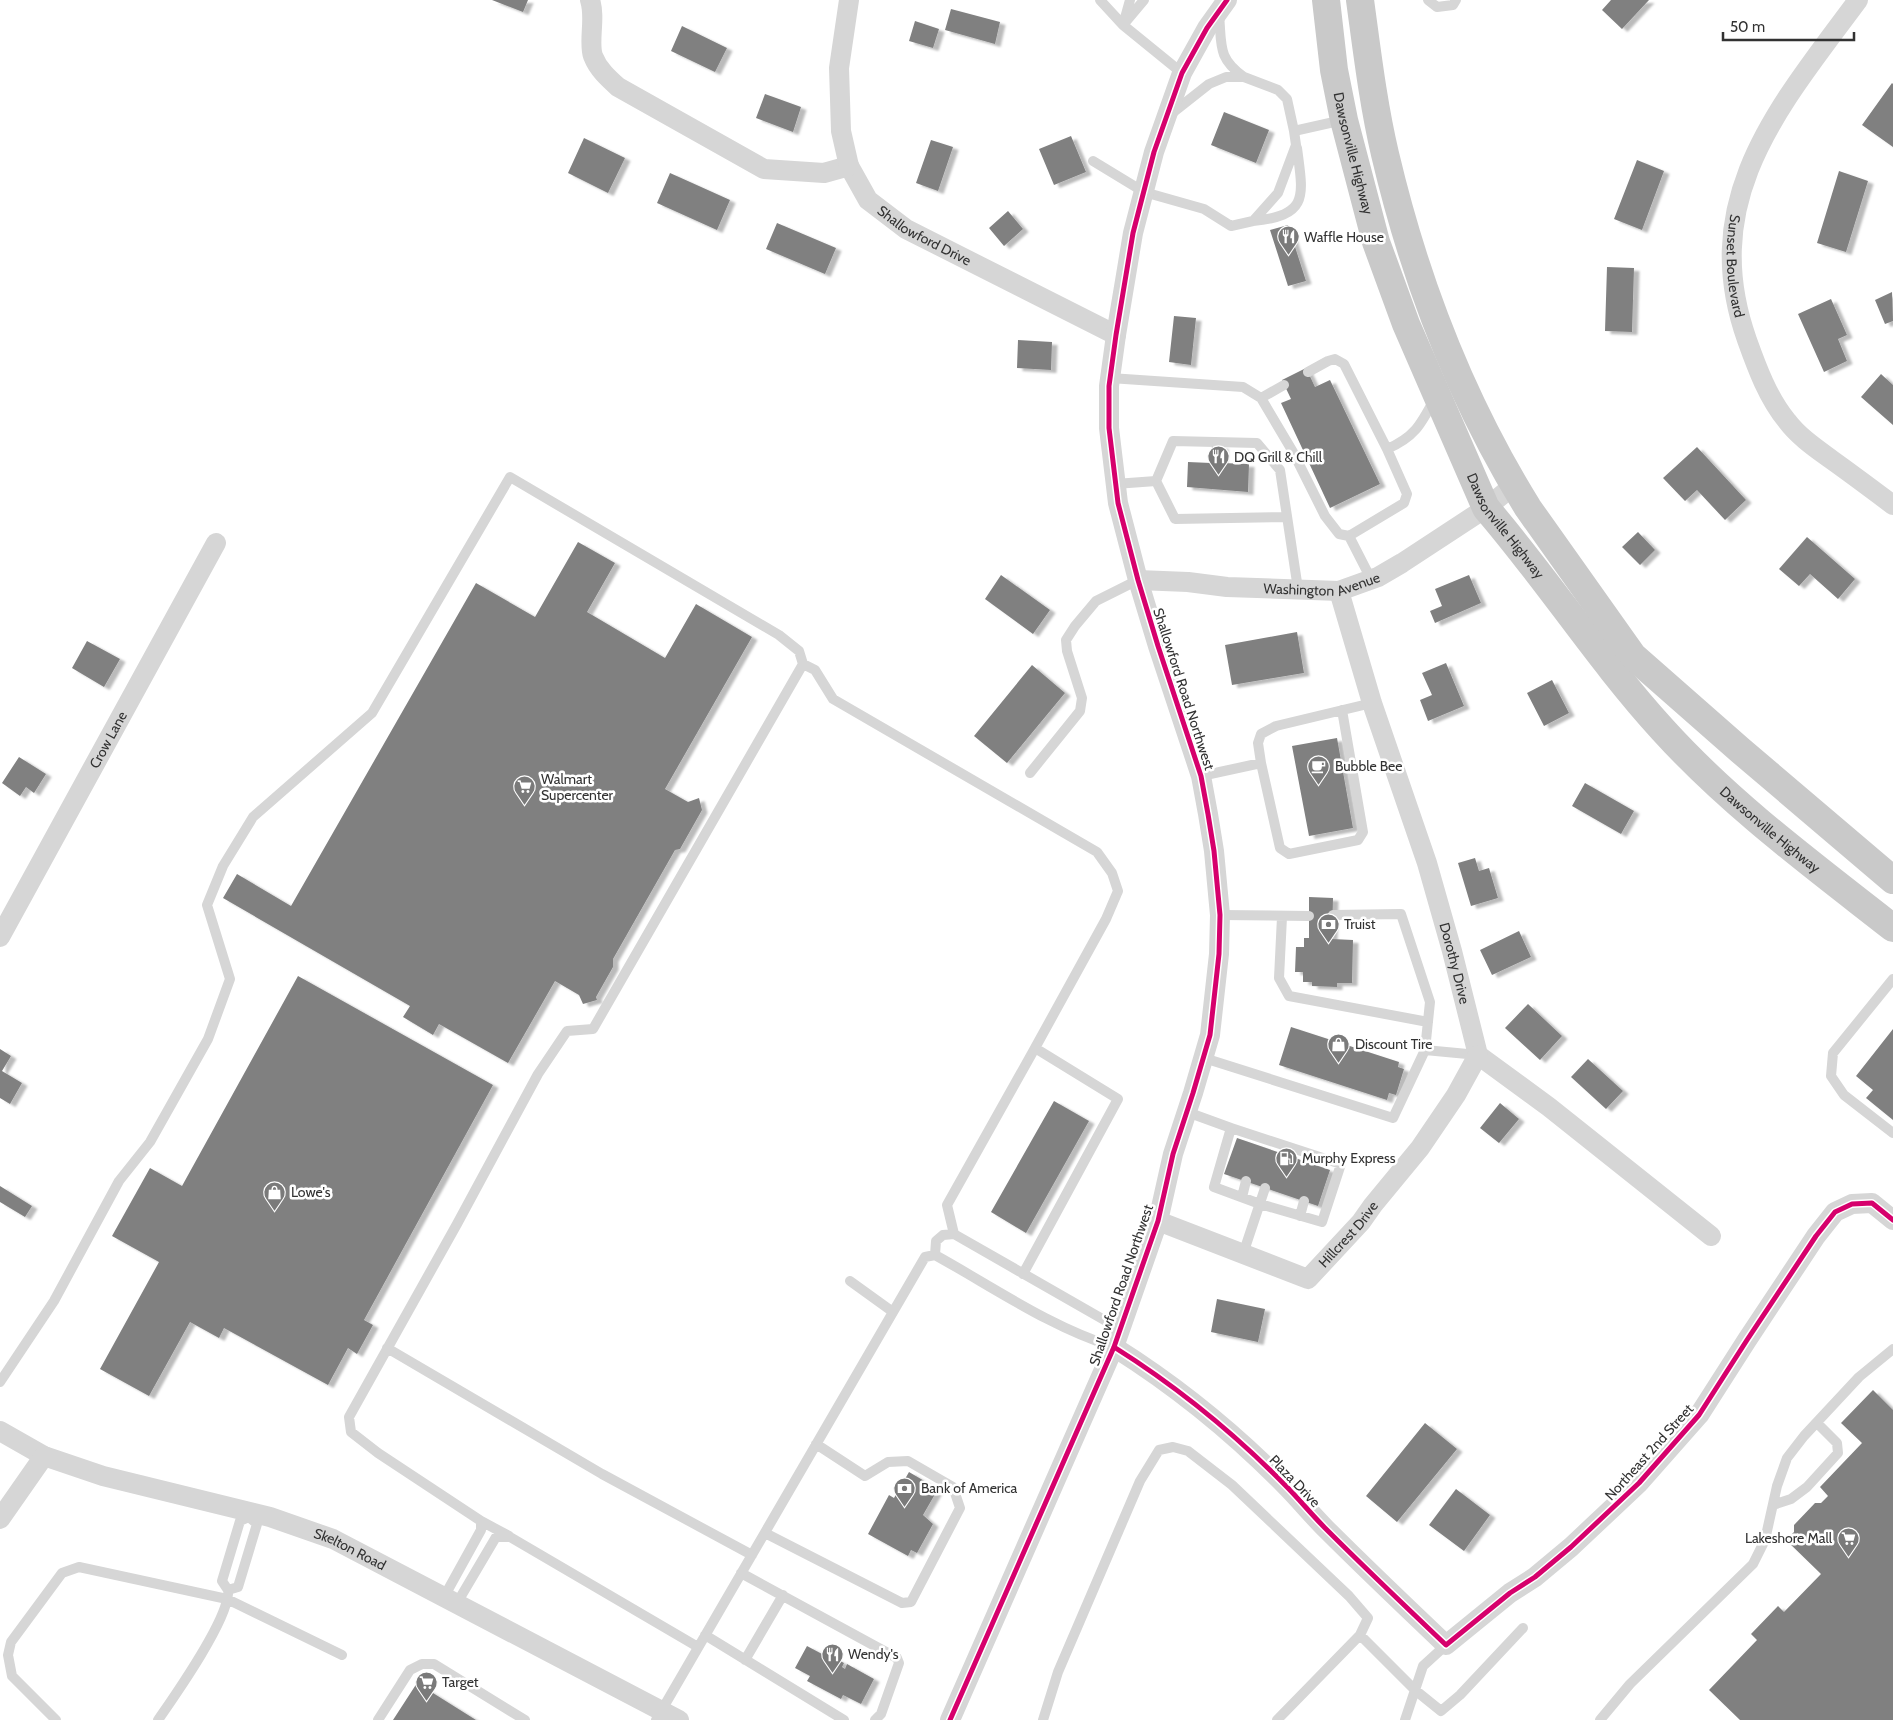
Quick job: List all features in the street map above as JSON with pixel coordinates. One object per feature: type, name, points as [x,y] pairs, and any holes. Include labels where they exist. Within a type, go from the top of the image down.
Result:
[{"type":"main road","name":"Dawsonville Highway","points":[[1326,0],[1334,70],[1344,120],[1376,242],[1406,324],[1486,508],[1604,660],[1664,731],[1730,797],[1893,928]]},
{"type":"main road","name":"Dawsonville Highway","points":[[1360,0],[1371,79],[1385,153],[1404,225],[1432,312],[1478,416],[1514,485],[1528,508],[1633,656],[1893,880]]},
{"type":"street","points":[[590,0],[593,9],[592,54],[602,73],[618,87],[764,169],[824,173],[849,166]]},
{"type":"street","name":"Shallowford Drive","points":[[849,0],[839,68],[841,131],[849,166],[868,200],[906,229],[1116,335]]},
{"type":"street","name":"Sunset Boulevard","points":[[1858,0],[1776,115],[1753,159],[1742,187],[1734,216],[1731,273],[1735,303],[1756,364],[1771,397],[1787,422],[1810,444],[1893,505]]},
{"type":"street","name":"Shallowford Road Northwest","points":[[950,1720],[1117,1338],[1158,1221],[1173,1154],[1210,1035],[1219,954],[1220,915],[1214,851],[1200,776],[1138,580],[1118,503],[1108,428],[1110,378],[1133,233],[1154,152],[1182,73],[1207,28],[1223,6]]},
{"type":"street","name":"Washington Avenue","points":[[1138,580],[1188,582],[1228,587],[1339,591],[1378,577],[1402,563],[1486,508],[1514,485]]},
{"type":"street","name":"Crow Lane","points":[[0,937],[216,543]]},
{"type":"street","name":"Dorothy Drive","points":[[1339,591],[1372,703],[1427,863],[1452,951],[1478,1055]]},
{"type":"street","points":[[1478,1055],[1549,1106],[1711,1236]]},
{"type":"street","name":"Hillcrest Drive","points":[[1158,1221],[1308,1280],[1355,1230],[1420,1148],[1456,1095],[1478,1055]]},
{"type":"street","name":"Northeast 2nd Street","points":[[1446,1645],[1571,1547],[1606,1516],[1670,1449],[1700,1415],[1816,1236],[1835,1212],[1852,1204],[1872,1203],[1893,1220]]},
{"type":"street","name":"Plaza Drive","points":[[1117,1338],[1160,1378],[1207,1413],[1236,1438],[1285,1485],[1324,1528],[1446,1645]]},
{"type":"street","name":"Skelton Road","points":[[0,1431],[44,1456],[112,1478],[250,1515],[270,1517],[333,1538],[451,1600],[659,1715],[679,1720]]},
{"type":"street","points":[[0,1519],[44,1456]]},
{"type":"lane","points":[[1100,0],[1122,25],[1182,73]]},
{"type":"lane","points":[[1122,25],[1130,0]]},
{"type":"lane","points":[[1122,25],[1144,0]]},
{"type":"lane","points":[[1428,0],[1437,7],[1453,5],[1456,0]]},
{"type":"lane","points":[[1094,161],[1144,192],[1204,209],[1231,226],[1275,219],[1291,212],[1301,195],[1301,180],[1287,98],[1278,90],[1244,77],[1231,68],[1222,54],[1223,6]]},
{"type":"lane","points":[[1166,117],[1209,84],[1226,77],[1244,77]]},
{"type":"lane","points":[[1294,131],[1344,120]]},
{"type":"lane","points":[[1253,221],[1278,193],[1296,145]]},
{"type":"lane","points":[[1110,378],[1242,387],[1261,398],[1293,452],[1326,516],[1339,534],[1349,536],[1404,503],[1407,494],[1387,449],[1344,364],[1335,359],[1308,372]]},
{"type":"lane","points":[[1261,398],[1284,385]]},
{"type":"lane","points":[[1387,449],[1400,444],[1420,426],[1437,395]]},
{"type":"lane","points":[[1287,517],[1175,519],[1156,481],[1173,440],[1257,443],[1280,470],[1298,589]]},
{"type":"lane","points":[[0,1382],[54,1301],[119,1181],[150,1142],[208,1039],[230,979],[208,905],[223,866],[253,817],[372,713],[510,477],[779,635],[799,651],[803,664],[815,670],[833,699],[1097,852],[1112,873],[1118,891],[1106,919],[947,1205],[954,1234]]},
{"type":"lane","points":[[1115,484],[1156,481]]},
{"type":"lane","points":[[1349,536],[1371,579]]},
{"type":"lane","points":[[1030,773],[1080,711],[1082,698],[1067,651],[1066,640],[1096,601],[1138,580]]},
{"type":"lane","points":[[698,1647],[481,1521],[378,1453],[351,1432],[348,1417],[470,1202],[538,1074],[567,1030],[593,1029],[803,664]]},
{"type":"lane","points":[[1342,710],[1363,832],[1358,840],[1289,854],[1280,848],[1261,763],[1258,743],[1261,734],[1276,726],[1342,710],[1372,703]]},
{"type":"lane","points":[[1200,776],[1261,763]]},
{"type":"lane","points":[[1204,1058],[1393,1118],[1425,1050],[1430,1002],[1401,914],[1333,915]]},
{"type":"lane","points":[[1220,915],[1309,916]]},
{"type":"lane","points":[[1282,916],[1279,978],[1290,996],[1428,1022]]},
{"type":"lane","points":[[1893,979],[1833,1053],[1831,1076],[1844,1095],[1893,1133]]},
{"type":"lane","points":[[1023,1274],[1118,1099],[1035,1048]]},
{"type":"lane","points":[[1425,1050],[1478,1055]]},
{"type":"lane","points":[[1187,1112],[1231,1128],[1258,1141],[1316,1160],[1341,1164],[1322,1222],[1260,1204],[1214,1187],[1231,1128]]},
{"type":"lane","points":[[1242,1197],[1246,1181]]},
{"type":"lane","points":[[1244,1254],[1265,1188]]},
{"type":"lane","points":[[1300,1216],[1304,1201]]},
{"type":"lane","points":[[935,1255],[936,1241],[943,1235],[954,1234],[1023,1274],[1117,1338]]},
{"type":"lane","points":[[659,1715],[924,1257],[935,1255],[1088,1339],[1117,1338]]},
{"type":"lane","points":[[850,1282],[893,1312]]},
{"type":"lane","points":[[388,1348],[602,1474],[752,1555]]},
{"type":"lane","points":[[1600,1720],[1630,1684],[1754,1564],[1765,1540],[1777,1486],[1787,1458],[1858,1377],[1893,1348]]},
{"type":"lane","points":[[1773,1505],[1791,1499],[1807,1487],[1838,1453],[1837,1443],[1817,1423]]},
{"type":"lane","points":[[765,1533],[902,1602],[911,1602],[960,1508],[953,1487],[908,1461],[888,1462],[864,1476],[816,1444]]},
{"type":"lane","points":[[1043,1720],[1058,1672],[1140,1481],[1159,1450],[1173,1447],[1188,1450],[1232,1485],[1350,1596],[1368,1618],[1360,1635],[1277,1720]]},
{"type":"lane","points":[[161,1719],[217,1626],[228,1595],[238,1587],[257,1524],[250,1515],[240,1520],[222,1581],[228,1595]]},
{"type":"lane","points":[[451,1600],[481,1530],[481,1521]]},
{"type":"lane","points":[[451,1600],[496,1537],[510,1537]]},
{"type":"lane","points":[[231,1550],[248,1556]]},
{"type":"lane","points":[[56,1720],[12,1676],[8,1655],[11,1642],[62,1572],[79,1567],[228,1595],[342,1655]]},
{"type":"lane","points":[[741,1573],[897,1658],[899,1664],[881,1714],[874,1720]]},
{"type":"lane","points":[[746,1660],[783,1595]]},
{"type":"lane","points":[[1360,1635],[1414,1690],[1441,1711],[1460,1695],[1524,1628]]},
{"type":"lane","points":[[705,1635],[844,1720]]},
{"type":"lane","points":[[1405,1720],[1423,1666],[1446,1645]]},
{"type":"lane","points":[[378,1720],[410,1670],[422,1664],[434,1664],[525,1720]]},
{"type":"building","points":[[492,0],[528,0],[523,12]]},
{"type":"building","points":[[1611,0],[1649,0],[1622,29],[1602,10]]},
{"type":"building","points":[[951,9],[1000,22],[995,44],[945,30]]},
{"type":"building","points":[[915,21],[939,29],[933,48],[909,41]]},
{"type":"building","points":[[682,26],[727,48],[715,72],[671,51]]},
{"type":"building","points":[[1893,84],[1893,147],[1862,125]]},
{"type":"building","points":[[765,94],[801,107],[793,132],[756,118]]},
{"type":"building","points":[[1224,112],[1269,130],[1256,163],[1211,145]]},
{"type":"building","points":[[1071,136],[1086,172],[1054,185],[1039,149]]},
{"type":"building","points":[[584,138],[625,158],[608,193],[568,173]]},
{"type":"building","points":[[931,140],[953,147],[938,191],[916,183]]},
{"type":"building","points":[[1637,160],[1664,171],[1642,230],[1614,219]]},
{"type":"building","points":[[1839,171],[1868,181],[1846,252],[1817,243]]},
{"type":"building","points":[[670,173],[730,200],[717,230],[657,203]]},
{"type":"building","points":[[1008,211],[1023,229],[1004,246],[989,228]]},
{"type":"building","points":[[777,223],[836,248],[825,274],[766,249]]},
{"type":"building","name":"Waffle House","points":[[1288,225],[1306,281],[1288,286],[1270,230]]},
{"type":"building","points":[[1607,267],[1634,268],[1632,332],[1605,331]]},
{"type":"building","points":[[1892,292],[1893,321],[1885,324],[1875,300]]},
{"type":"building","points":[[1831,299],[1847,335],[1838,339],[1847,361],[1824,372],[1798,314]]},
{"type":"building","points":[[1174,316],[1196,318],[1191,365],[1169,362]]},
{"type":"building","points":[[1018,340],[1052,342],[1051,370],[1017,368]]},
{"type":"building","points":[[1306,368],[1315,387],[1330,380],[1380,484],[1330,508],[1281,403],[1291,399],[1282,380]]},
{"type":"building","points":[[1881,374],[1893,385],[1893,425],[1861,397]]},
{"type":"building","name":"DQ Grill & Chill","points":[[1212,446],[1223,446],[1222,463],[1249,464],[1248,492],[1187,487],[1188,462],[1211,463]]},
{"type":"building","points":[[1697,447],[1746,500],[1725,520],[1697,490],[1685,501],[1663,478]]},
{"type":"building","points":[[1638,532],[1655,550],[1640,565],[1622,547]]},
{"type":"building","points":[[1807,537],[1855,579],[1838,599],[1810,574],[1799,586],[1779,569]]},
{"type":"building","name":"Walmart Supercenter","points":[[578,542],[615,563],[587,612],[665,658],[696,604],[752,637],[665,789],[688,802],[699,798],[702,810],[680,849],[675,850],[613,959],[613,967],[596,997],[597,1000],[583,1004],[579,995],[555,981],[508,1063],[439,1024],[433,1035],[403,1017],[410,1006],[223,898],[237,874],[291,906],[476,583],[535,617]]},
{"type":"building","points":[[1001,575],[1050,610],[1033,634],[985,599]]},
{"type":"building","points":[[1469,575],[1481,603],[1435,623],[1430,611],[1442,606],[1435,589]]},
{"type":"building","points":[[1297,632],[1304,673],[1232,685],[1225,645]]},
{"type":"building","points":[[87,641],[120,659],[104,687],[72,668]]},
{"type":"building","points":[[1446,663],[1464,706],[1428,721],[1420,700],[1432,695],[1422,673]]},
{"type":"building","points":[[1032,665],[1065,693],[1007,763],[974,736]]},
{"type":"building","points":[[1552,680],[1569,713],[1544,726],[1527,693]]},
{"type":"building","points":[[1337,738],[1353,828],[1309,836],[1292,746]]},
{"type":"building","points":[[19,757],[46,774],[34,793],[26,787],[20,796],[2,783]]},
{"type":"building","points":[[1585,783],[1634,811],[1621,834],[1572,806]]},
{"type":"building","points":[[1475,858],[1479,871],[1489,868],[1498,898],[1471,906],[1458,863]]},
{"type":"building","name":"Truist","points":[[1309,897],[1333,898],[1332,939],[1353,940],[1352,983],[1337,983],[1337,987],[1312,986],[1312,982],[1303,982],[1303,972],[1295,972],[1296,947],[1304,947],[1304,938],[1309,938]]},
{"type":"building","points":[[1519,931],[1531,957],[1492,975],[1480,950]]},
{"type":"building","name":"Lowe's","points":[[298,976],[493,1085],[364,1320],[373,1325],[357,1354],[348,1348],[328,1385],[224,1328],[219,1338],[190,1322],[149,1396],[100,1369],[159,1262],[112,1236],[150,1168],[182,1186]]},
{"type":"building","points":[[1528,1004],[1562,1036],[1540,1060],[1505,1028]]},
{"type":"building","name":"Discount Tire","points":[[1291,1027],[1399,1062],[1398,1067],[1404,1069],[1396,1095],[1389,1093],[1387,1100],[1279,1065]]},
{"type":"building","points":[[1893,1029],[1893,1120],[1866,1098],[1873,1090],[1856,1076]]},
{"type":"building","points":[[0,1049],[11,1056],[2,1071],[22,1083],[10,1104],[0,1098]]},
{"type":"building","points":[[1588,1059],[1623,1091],[1606,1109],[1571,1077]]},
{"type":"building","points":[[1054,1101],[1089,1121],[1026,1233],[991,1212]]},
{"type":"building","points":[[1500,1103],[1519,1119],[1499,1143],[1480,1128]]},
{"type":"building","points":[[1237,1138],[1330,1170],[1318,1206],[1224,1174]]},
{"type":"building","points":[[0,1186],[32,1206],[25,1217],[0,1202]]},
{"type":"building","points":[[1217,1299],[1265,1309],[1258,1342],[1211,1332]]},
{"type":"building","name":"Lakeshore Mall","points":[[1873,1390],[1893,1410],[1893,1720],[1740,1720],[1709,1690],[1757,1640],[1751,1634],[1778,1606],[1784,1612],[1821,1574],[1786,1540],[1794,1532],[1794,1525],[1815,1503],[1821,1503],[1828,1496],[1820,1487],[1862,1443],[1841,1423]]},
{"type":"building","points":[[1425,1423],[1457,1449],[1397,1522],[1366,1496]]},
{"type":"building","name":"Bank of America","points":[[909,1472],[938,1489],[923,1515],[933,1524],[917,1553],[911,1550],[908,1556],[868,1534],[889,1495],[894,1498]]},
{"type":"building","points":[[1456,1489],[1490,1515],[1464,1551],[1429,1525]]},
{"type":"building","name":"Wendy's","points":[[807,1646],[844,1663],[842,1667],[845,1669],[847,1664],[874,1679],[861,1704],[843,1695],[841,1699],[807,1681],[810,1676],[795,1668]]},
{"type":"building","name":"Target","points":[[417,1683],[476,1720],[393,1720]]},
{"type":"cycle path","points":[[950,1720],[1114,1347],[1158,1221],[1173,1154],[1210,1035],[1219,954],[1220,915],[1214,851],[1201,776],[1158,646],[1118,503],[1109,428],[1109,386],[1133,233],[1154,152],[1182,73],[1207,28],[1227,0]]},
{"type":"cycle path","points":[[1114,1347],[1182,1394],[1224,1428],[1265,1465],[1341,1544],[1446,1645],[1571,1547],[1639,1483],[1699,1415],[1816,1236],[1835,1212],[1852,1204],[1872,1203],[1893,1220]]},
{"type":"place","name":"Waffle House","points":[[1288,256]]},
{"type":"place","name":"DQ Grill & Chill","points":[[1218,476]]},
{"type":"place","name":"Bubble Bee","points":[[1319,785]]},
{"type":"place","name":"Walmart Supercenter","points":[[525,806]]},
{"type":"place","name":"Truist","points":[[1328,943]]},
{"type":"place","name":"Discount Tire","points":[[1339,1063]]},
{"type":"place","name":"Murphy Express","points":[[1286,1177]]},
{"type":"place","name":"Lowe's","points":[[275,1211]]},
{"type":"place","name":"Bank of America","points":[[905,1507]]},
{"type":"place","name":"Lakeshore Mall","points":[[1848,1557]]},
{"type":"place","name":"Wendy's","points":[[832,1673]]},
{"type":"place","name":"Target","points":[[426,1701]]}]
